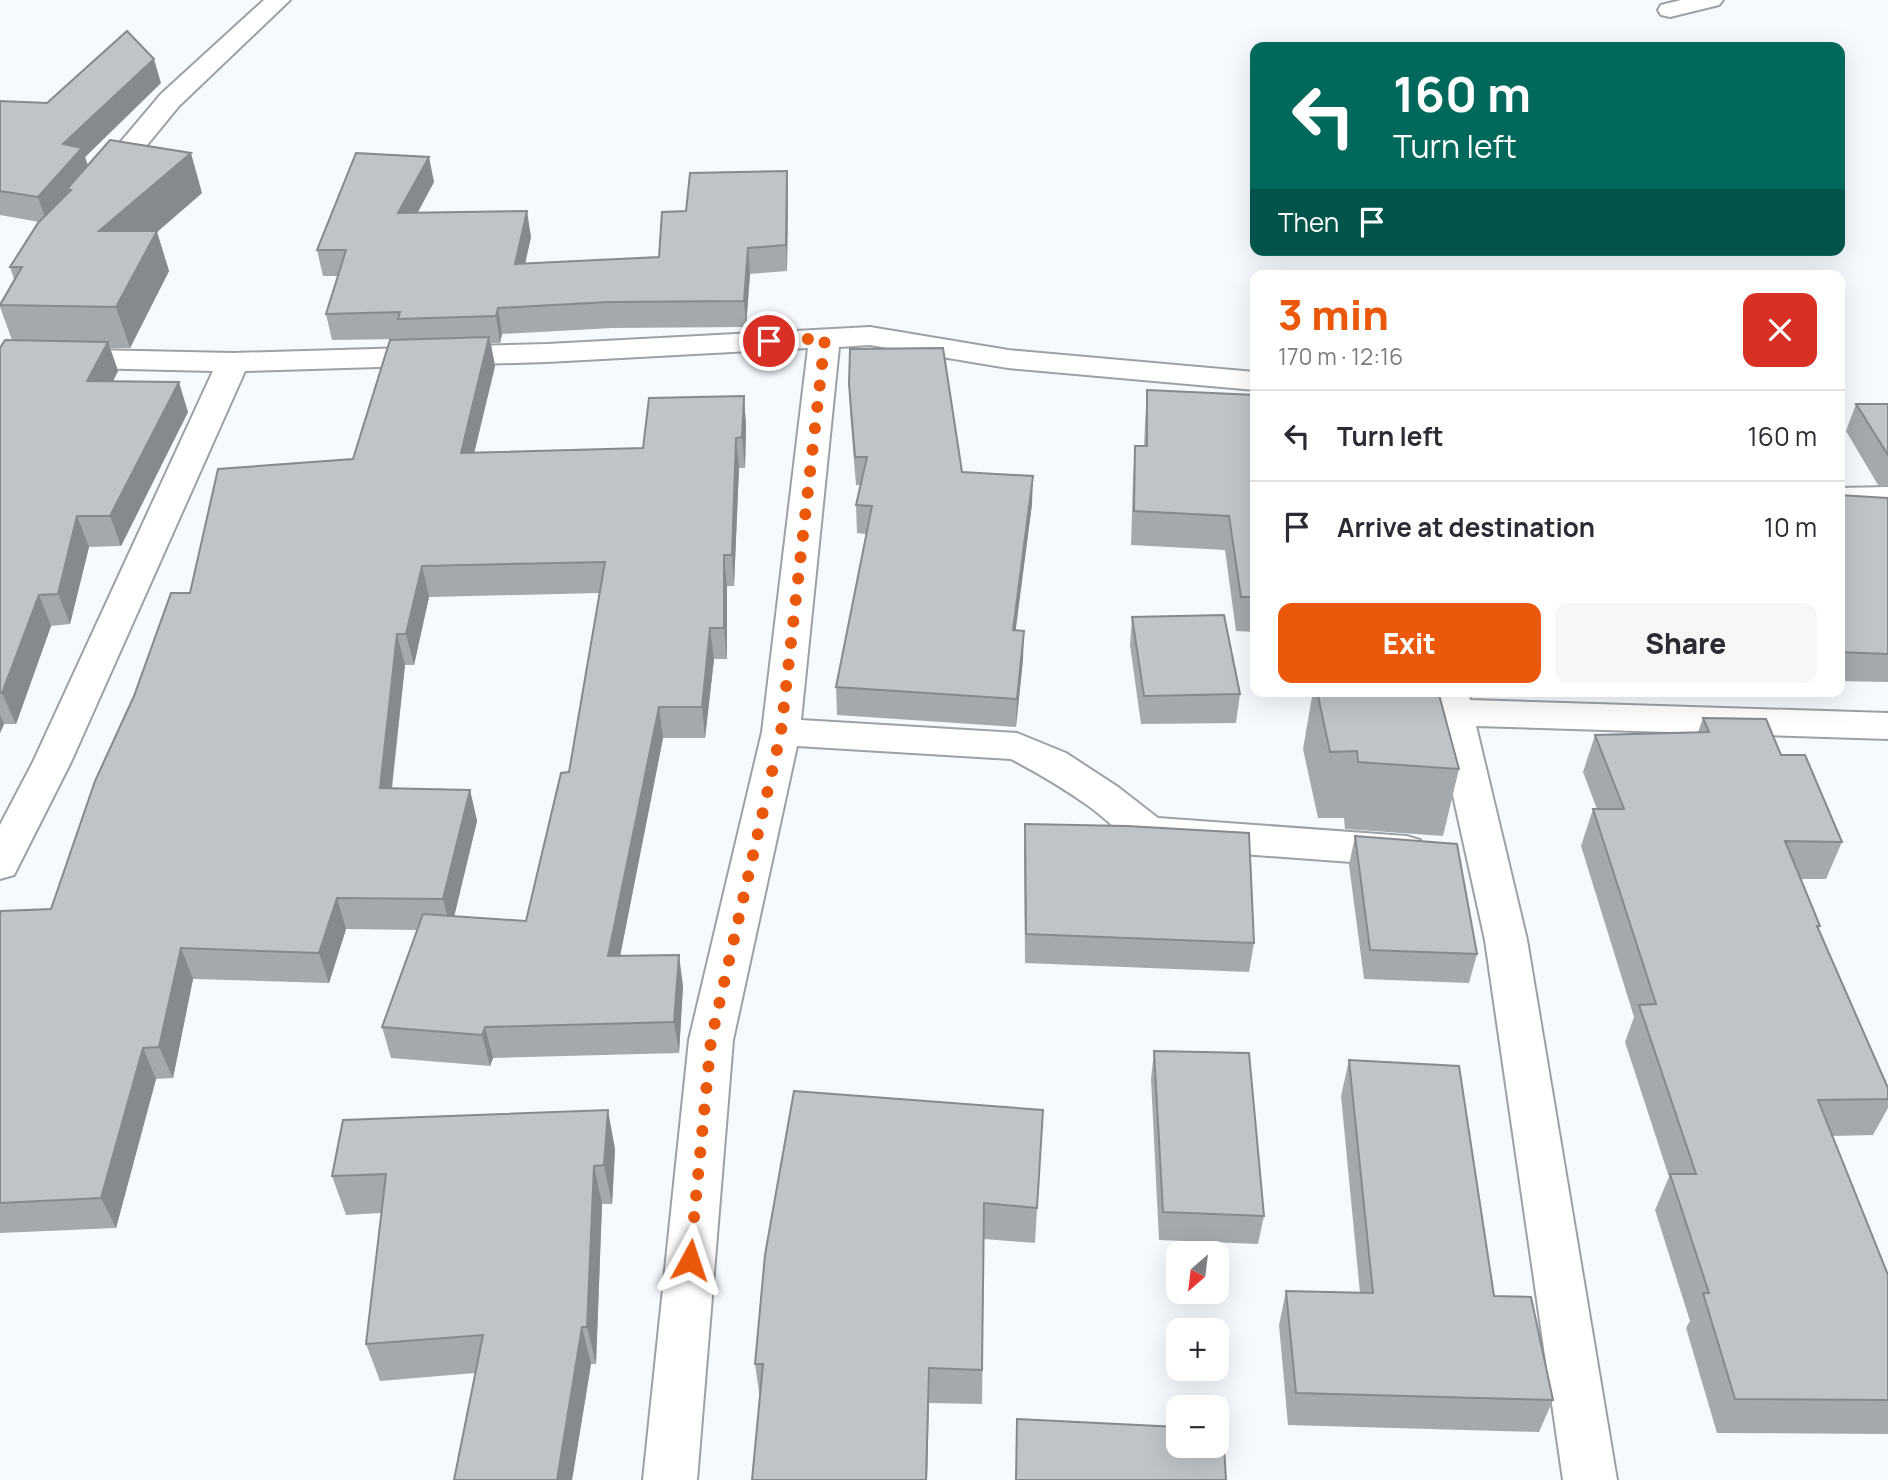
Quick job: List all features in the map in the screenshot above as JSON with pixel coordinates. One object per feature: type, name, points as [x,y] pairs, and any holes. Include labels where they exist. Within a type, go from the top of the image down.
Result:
[{"type":"street","points":[[88,200],[170,100],[278,0]]},
{"type":"street","points":[[1670,10],[1711,0]]},
{"type":"street","points":[[0,357],[233,362],[547,353],[870,337],[1022,360],[1250,381]]},
{"type":"street","points":[[670,1480],[711,1040],[781,732],[825,338]]},
{"type":"street","points":[[0,864],[52,762],[233,362]]},
{"type":"street","points":[[1845,498],[1888,497]]},
{"type":"street","points":[[1590,1480],[1506,940],[1452,701],[1888,726]]},
{"type":"street","points":[[781,732],[1017,746],[1052,763],[1148,832],[1488,857]]},
{"type":"building","points":[[127,31],[154,59],[63,144],[82,148],[38,197],[0,191],[0,101],[47,103]]},
{"type":"building","points":[[110,140],[191,153],[99,231],[157,231],[116,307],[0,305],[22,267],[10,267],[38,223],[71,190],[67,189]]},
{"type":"building","points":[[356,153],[429,157],[398,213],[527,211],[515,264],[659,257],[662,212],[686,211],[690,173],[787,171],[786,245],[748,248],[744,301],[608,302],[498,308],[496,316],[398,319],[400,312],[326,314],[346,250],[317,250]]},
{"type":"building","points":[[489,337],[461,453],[643,448],[649,398],[744,396],[742,437],[736,438],[732,555],[724,555],[724,628],[710,628],[702,707],[659,707],[608,956],[679,955],[674,1022],[485,1027],[482,1035],[382,1027],[423,914],[526,921],[561,773],[569,772],[605,562],[422,566],[406,634],[397,634],[380,788],[470,790],[443,899],[337,898],[319,953],[181,948],[159,1047],[143,1048],[101,1198],[0,1203],[1,911],[51,909],[95,781],[134,696],[171,593],[190,593],[218,469],[353,459],[390,340]]},
{"type":"building","points":[[5,340],[108,342],[87,381],[179,382],[110,516],[77,516],[58,594],[39,595],[0,693],[0,348]]},
{"type":"building","points":[[943,348],[962,472],[1033,476],[1013,630],[1024,631],[1017,699],[836,687],[872,506],[856,505],[867,457],[855,457],[849,384],[850,349]]},
{"type":"building","points":[[1147,390],[1250,395],[1250,597],[1241,597],[1229,516],[1134,511],[1135,446],[1147,446]]},
{"type":"building","points":[[1856,404],[1888,404],[1888,455]]},
{"type":"building","points":[[1845,495],[1888,498],[1888,654],[1845,652]]},
{"type":"building","points":[[1224,615],[1240,694],[1144,696],[1132,617]]},
{"type":"building","points":[[1318,697],[1440,697],[1459,769],[1358,762],[1357,751],[1330,752]]},
{"type":"building","points":[[1703,718],[1766,719],[1781,755],[1805,755],[1842,842],[1785,841],[1820,926],[1817,926],[1888,1088],[1888,1099],[1818,1100],[1888,1275],[1888,1400],[1735,1399],[1703,1293],[1709,1293],[1670,1174],[1696,1174],[1639,1005],[1656,1004],[1593,809],[1624,809],[1595,735],[1709,732]]},
{"type":"building","points":[[1025,824],[1249,833],[1254,943],[1026,934]]},
{"type":"building","points":[[1355,836],[1457,844],[1477,954],[1370,950]]},
{"type":"building","points":[[1154,1051],[1249,1053],[1264,1216],[1163,1212]]},
{"type":"building","points":[[1349,1060],[1459,1066],[1494,1296],[1531,1297],[1553,1400],[1296,1393],[1286,1291],[1373,1293]]},
{"type":"building","points":[[794,1091],[1043,1110],[1037,1208],[984,1203],[982,1370],[929,1368],[926,1480],[752,1480],[763,1364],[755,1364],[765,1255]]},
{"type":"building","points":[[608,1110],[604,1165],[594,1166],[587,1327],[582,1327],[557,1480],[454,1480],[483,1335],[366,1344],[386,1174],[332,1176],[343,1120]]},
{"type":"building","points":[[1017,1419],[1166,1426],[1166,1458],[1225,1458],[1226,1480],[1016,1480]]},
{"type":"route","points":[[690,1260],[711,1040],[781,732],[825,338],[769,341]]}]
